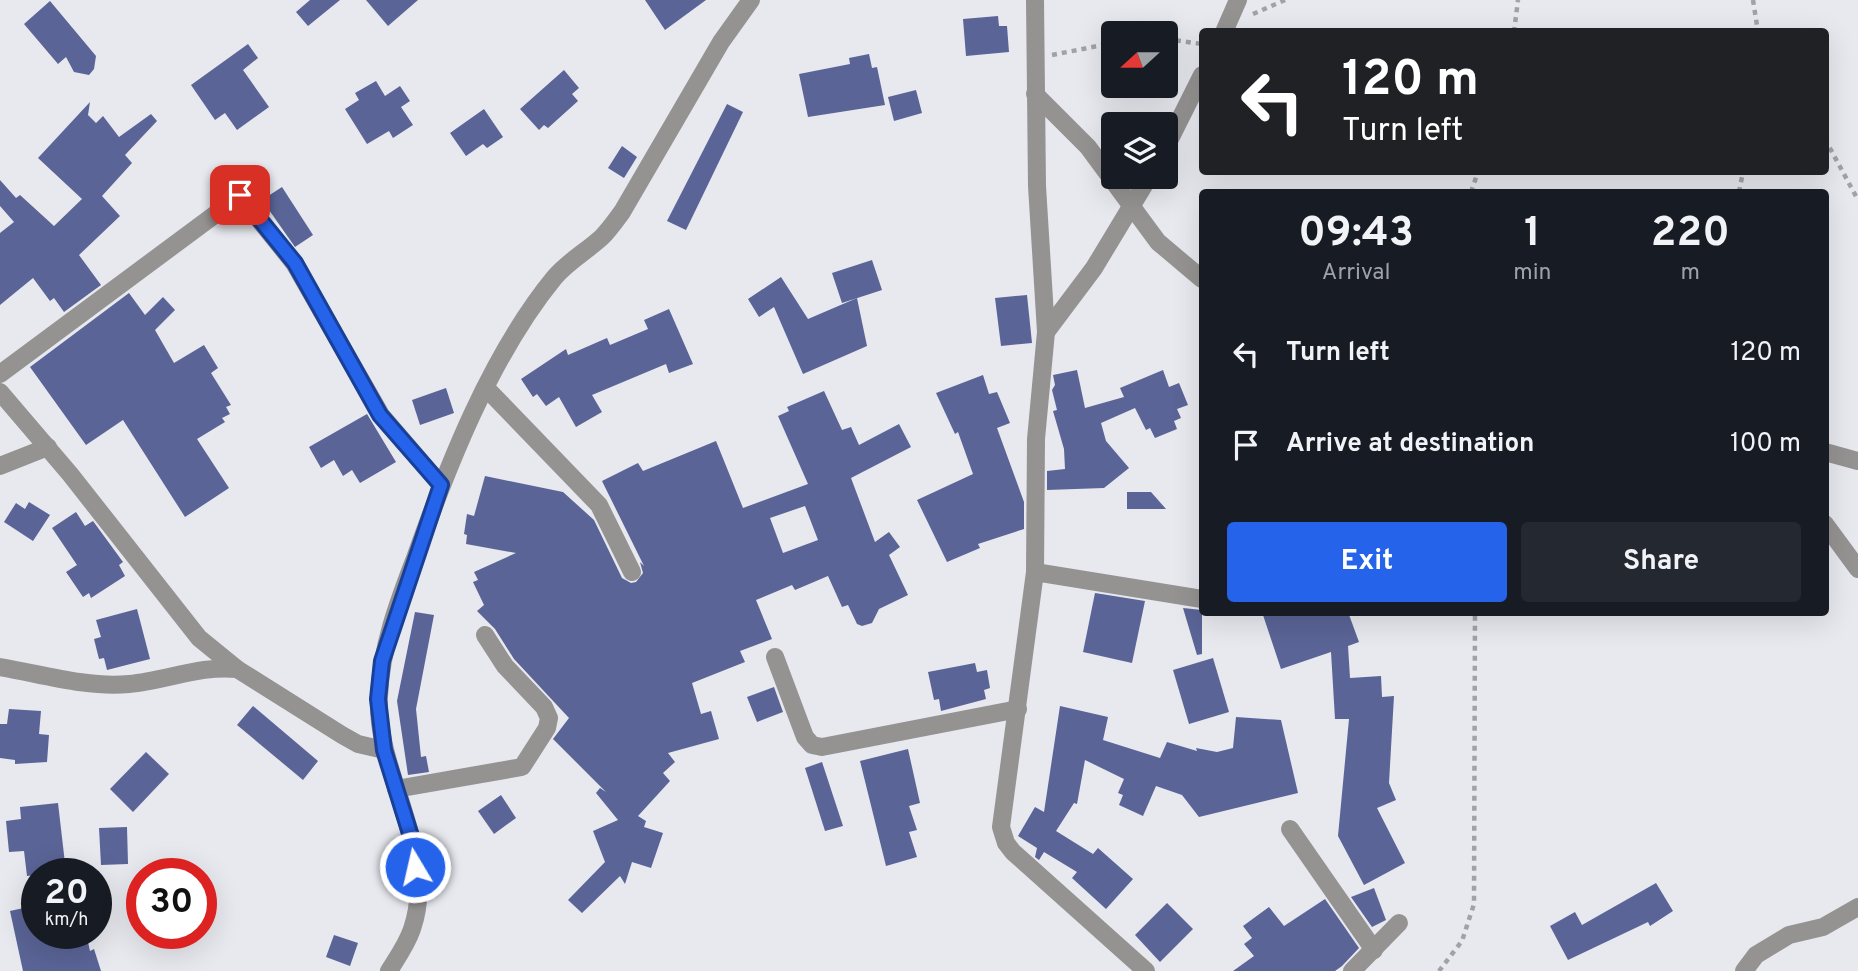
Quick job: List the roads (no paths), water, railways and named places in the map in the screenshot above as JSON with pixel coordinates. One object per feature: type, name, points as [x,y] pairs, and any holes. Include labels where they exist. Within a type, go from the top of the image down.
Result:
[{"type":"street","points":[[389,971],[412,931],[417,890],[413,843],[384,750],[378,699],[382,661],[441,485],[486,389],[527,315],[556,276],[603,236],[622,212],[721,42],[751,0]]},
{"type":"street","points":[[1035,0],[1037,186],[1046,332],[1036,439],[1035,572],[1001,827],[1006,843],[1146,971]]},
{"type":"street","points":[[1226,28],[1238,0]]},
{"type":"street","points":[[1178,123],[1199,81]]},
{"type":"street","points":[[1035,94],[1088,147],[1131,209],[1158,242],[1199,276]]},
{"type":"street","points":[[1046,332],[1094,268],[1142,189]]},
{"type":"street","points":[[0,374],[240,195],[295,263],[380,415],[441,485]]},
{"type":"street","points":[[486,389],[599,505],[632,572]]},
{"type":"street","points":[[0,392],[48,447],[199,639],[237,669],[358,744],[384,750]]},
{"type":"street","points":[[0,466],[48,447]]},
{"type":"street","points":[[1829,453],[1858,461]]},
{"type":"street","points":[[1829,529],[1858,569]]},
{"type":"street","points":[[1035,572],[1199,599]]},
{"type":"street","points":[[396,789],[478,777],[522,767],[547,728],[550,718],[544,707],[505,666],[485,635]]},
{"type":"street","points":[[775,657],[805,737],[812,745],[837,747],[1018,709]]},
{"type":"street","points":[[0,667],[104,684],[130,684],[216,667],[237,669]]},
{"type":"street","points":[[1290,829],[1374,950]]},
{"type":"street","points":[[1744,971],[1756,955],[1789,935],[1823,927],[1858,907]]},
{"type":"street","points":[[1352,971],[1399,923]]}]
